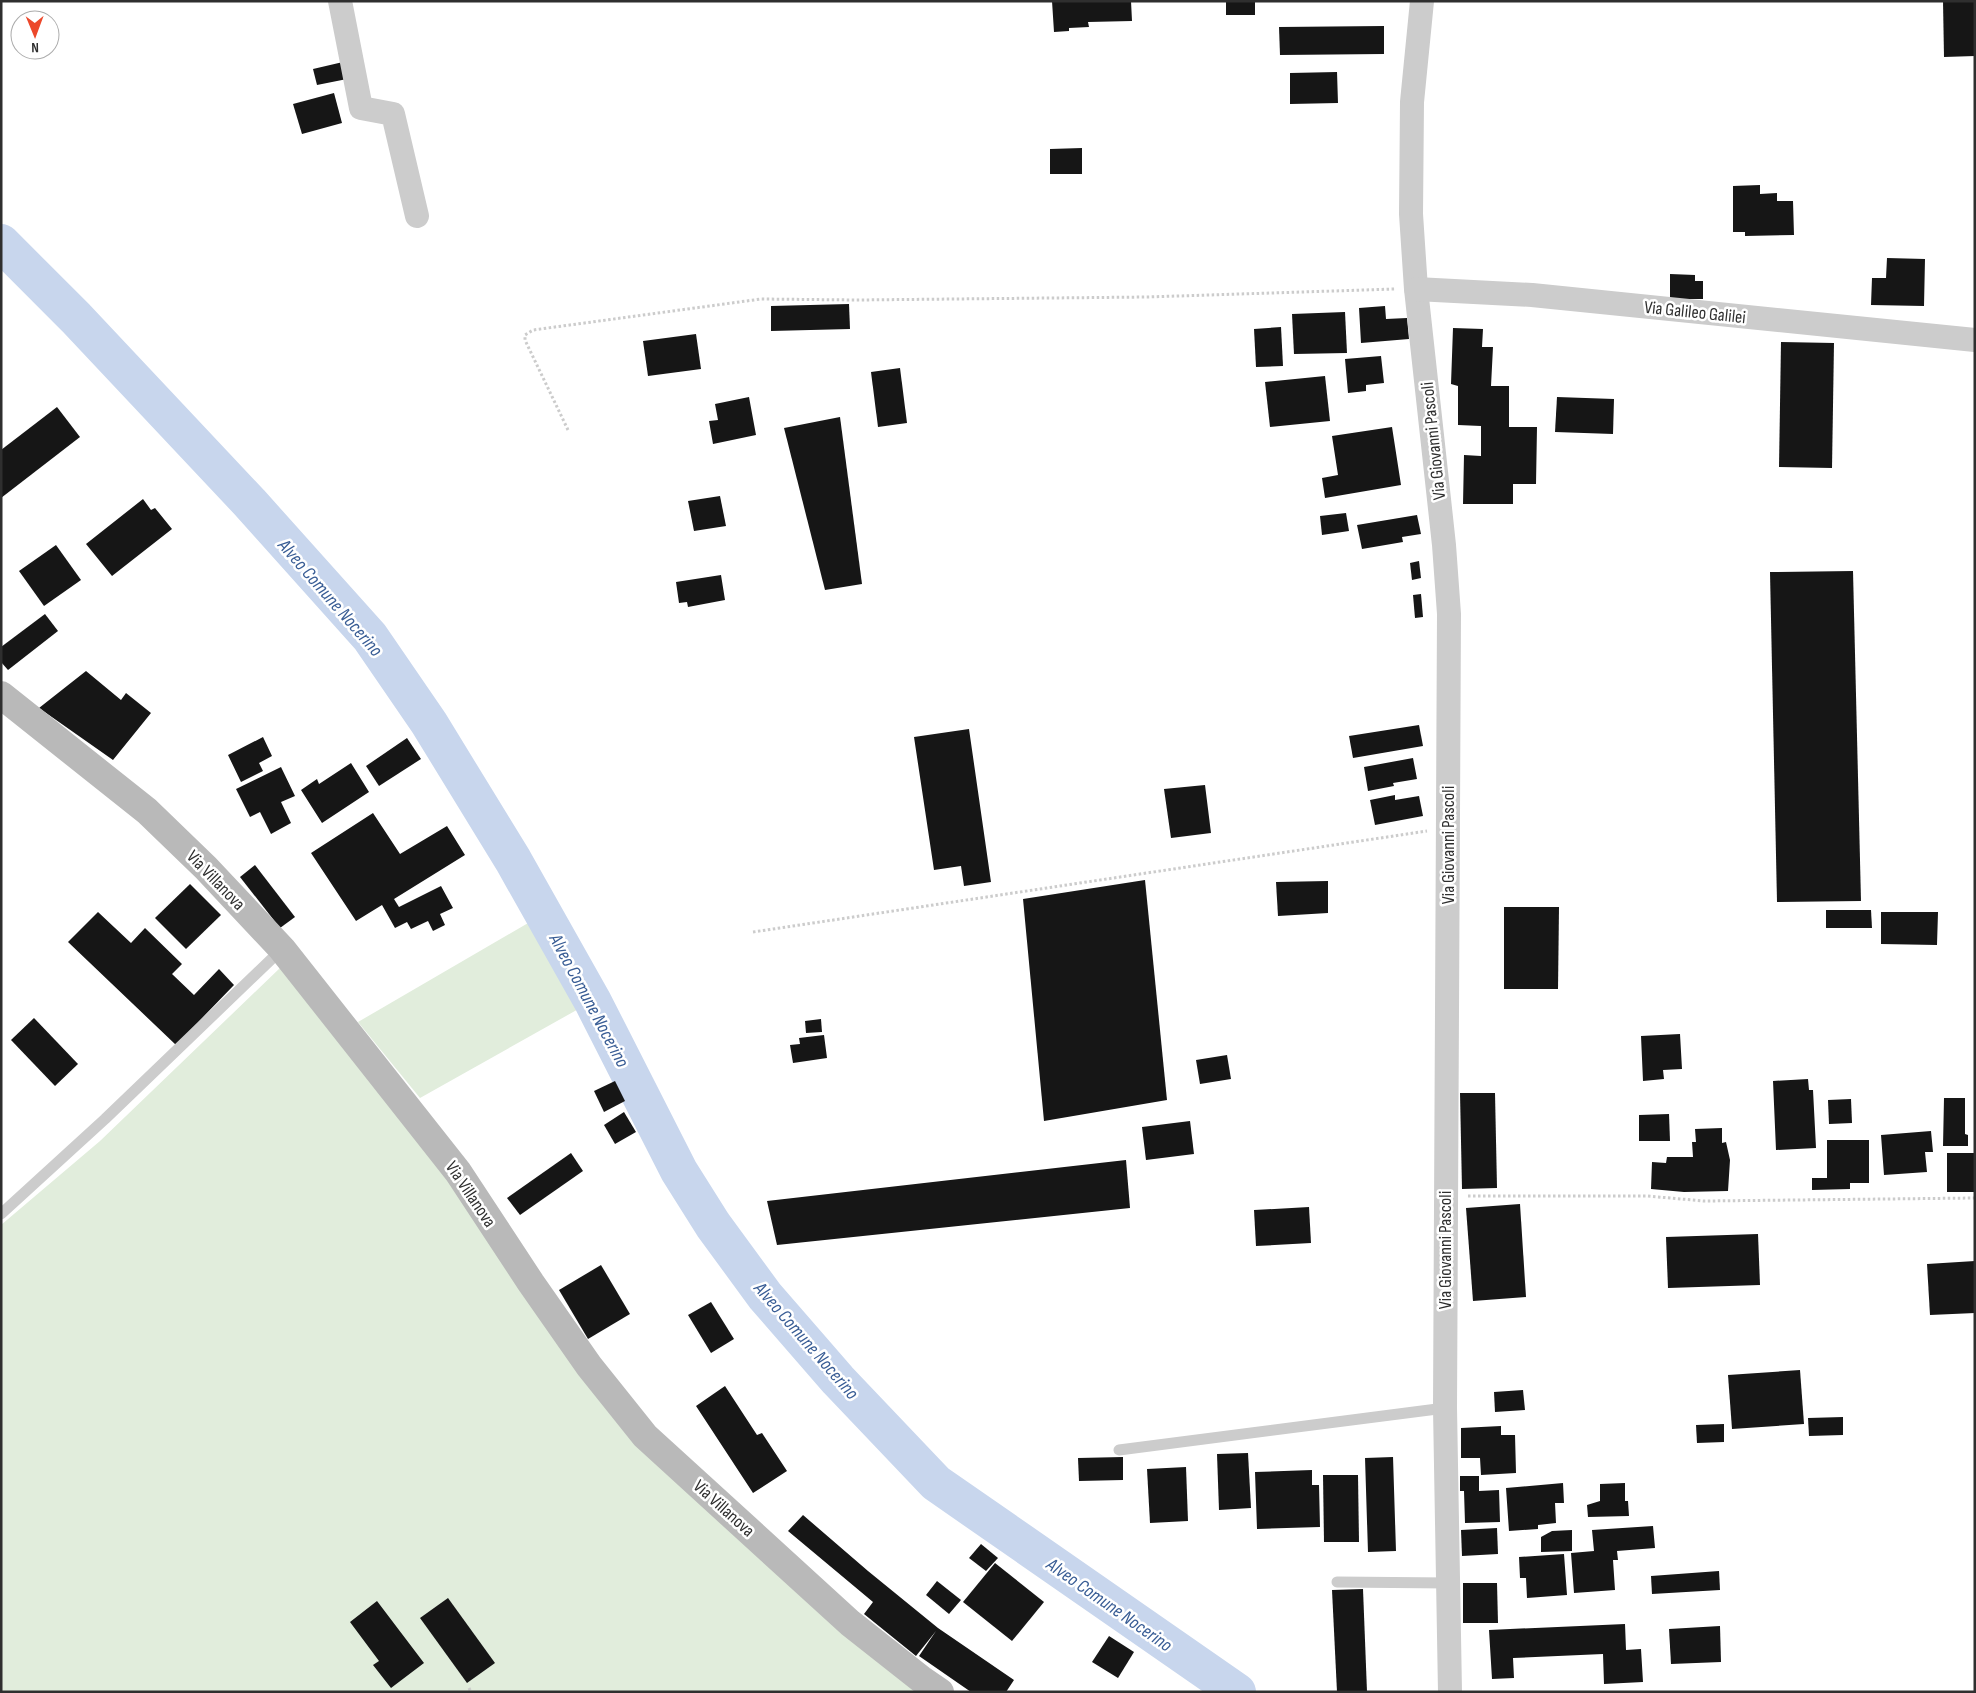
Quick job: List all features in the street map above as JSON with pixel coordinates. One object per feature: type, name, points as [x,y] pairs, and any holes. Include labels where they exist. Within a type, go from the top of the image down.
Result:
[{"type":"main road","name":"Via Villanova","points":[[1,695],[147,811],[206,868],[282,949],[458,1172],[589,1366],[645,1436],[850,1623],[940,1692]]},
{"type":"street","points":[[340,1],[361,108],[393,114],[417,216]]},
{"type":"street","name":"Via Giovanni Pascoli","points":[[1422,1],[1412,102],[1411,214],[1416,289],[1444,545],[1449,614],[1445,1408],[1450,1692]]},
{"type":"street","name":"Via Galileo Galilei","points":[[1416,289],[1532,295],[1975,340]]},
{"type":"lane","points":[[1,1214],[105,1119],[282,949]]},
{"type":"lane","points":[[1119,1450],[1445,1408]]},
{"type":"lane","points":[[1337,1582],[1449,1583]]},
{"type":"path","points":[[568,430],[525,340],[525,335],[533,330],[761,299],[858,300],[1148,297],[1416,289]]},
{"type":"path","points":[[753,932],[1448,827]]},
{"type":"path","points":[[1445,1196],[1647,1196],[1704,1201],[1975,1198]]},
{"type":"green space","points":[[535,919],[582,1007],[420,1098],[358,1022]]},
{"type":"green space","points":[[281,967],[450,1182],[579,1373],[921,1692],[1,1692],[1,1225],[100,1141]]},
{"type":"building","points":[[1052,1],[1131,1],[1132,21],[1088,22],[1089,27],[1069,28],[1069,31],[1054,32]]},
{"type":"building","points":[[1226,1],[1255,1],[1255,15],[1226,15]]},
{"type":"building","points":[[1943,1],[1975,1],[1975,56],[1944,57]]},
{"type":"building","points":[[1384,26],[1384,54],[1280,55],[1279,27]]},
{"type":"building","points":[[343,62],[347,79],[317,85],[313,69]]},
{"type":"building","points":[[1337,72],[1338,103],[1290,104],[1290,73]]},
{"type":"building","points":[[334,93],[342,123],[302,134],[293,104]]},
{"type":"building","points":[[1082,148],[1082,174],[1050,174],[1050,149]]},
{"type":"building","points":[[1760,185],[1760,194],[1777,193],[1777,201],[1793,201],[1794,235],[1745,236],[1745,232],[1733,232],[1733,186]]},
{"type":"building","points":[[1887,258],[1925,259],[1924,306],[1871,305],[1872,278],[1886,278]]},
{"type":"building","points":[[1670,274],[1695,275],[1695,281],[1703,281],[1703,299],[1670,299]]},
{"type":"building","points":[[849,304],[850,329],[771,331],[771,306]]},
{"type":"building","points":[[1385,306],[1386,319],[1407,318],[1409,339],[1361,343],[1359,308]]},
{"type":"building","points":[[1345,312],[1347,353],[1294,354],[1292,314]]},
{"type":"building","points":[[1281,327],[1283,366],[1256,367],[1254,329]]},
{"type":"building","points":[[1453,328],[1483,329],[1482,347],[1493,347],[1491,386],[1509,386],[1509,427],[1537,427],[1536,484],[1513,484],[1513,504],[1463,504],[1464,455],[1481,456],[1481,426],[1458,425],[1458,386],[1451,384]]},
{"type":"building","points":[[696,334],[701,369],[648,376],[643,341]]},
{"type":"building","points":[[1781,342],[1834,343],[1832,468],[1779,467]]},
{"type":"building","points":[[1381,356],[1384,383],[1366,385],[1366,391],[1348,393],[1345,359]]},
{"type":"building","points":[[900,368],[907,423],[878,427],[871,372]]},
{"type":"building","points":[[1325,376],[1330,421],[1270,427],[1265,382]]},
{"type":"building","points":[[749,397],[756,435],[713,444],[709,421],[718,420],[715,404]]},
{"type":"building","points":[[1557,397],[1614,399],[1613,434],[1555,432]]},
{"type":"building","points":[[57,407],[80,437],[1,498],[1,450]]},
{"type":"building","points":[[840,417],[862,584],[825,590],[784,428]]},
{"type":"building","points":[[1392,427],[1401,485],[1325,498],[1322,478],[1338,475],[1332,436]]},
{"type":"building","points":[[720,496],[726,526],[694,531],[688,501]]},
{"type":"building","points":[[143,499],[151,510],[155,508],[172,529],[112,576],[86,544]]},
{"type":"building","points":[[1346,513],[1349,531],[1322,535],[1320,516]]},
{"type":"building","points":[[1417,515],[1421,534],[1402,537],[1403,542],[1362,549],[1357,525]]},
{"type":"building","points":[[56,545],[81,580],[44,606],[19,571]]},
{"type":"building","points":[[1419,561],[1421,578],[1412,580],[1410,563]]},
{"type":"building","points":[[1853,571],[1861,901],[1777,902],[1770,572]]},
{"type":"building","points":[[721,575],[725,600],[688,607],[687,602],[679,603],[676,582]]},
{"type":"building","points":[[1421,594],[1423,617],[1415,618],[1413,595]]},
{"type":"building","points":[[45,614],[58,631],[8,670],[1,662],[1,647]]},
{"type":"building","points":[[86,671],[121,700],[126,693],[151,713],[113,760],[39,708]]},
{"type":"building","points":[[1419,725],[1423,746],[1353,758],[1349,736]]},
{"type":"building","points":[[969,729],[991,882],[964,886],[961,866],[934,870],[914,737]]},
{"type":"building","points":[[263,737],[272,756],[259,763],[263,771],[241,782],[228,755]]},
{"type":"building","points":[[407,738],[421,759],[379,786],[366,766]]},
{"type":"building","points":[[1413,758],[1417,779],[1393,783],[1394,786],[1368,791],[1364,767]]},
{"type":"building","points":[[351,763],[369,792],[322,823],[301,790],[317,779],[319,784]]},
{"type":"building","points":[[281,767],[295,796],[281,802],[291,823],[271,834],[260,812],[250,817],[236,789]]},
{"type":"building","points":[[1205,785],[1211,833],[1171,838],[1164,789]]},
{"type":"building","points":[[1395,795],[1395,800],[1419,796],[1423,816],[1375,825],[1370,800]]},
{"type":"building","points":[[373,813],[400,854],[447,826],[465,855],[394,899],[399,907],[441,886],[453,908],[440,914],[445,925],[433,931],[428,921],[411,929],[407,922],[395,928],[382,905],[356,921],[311,853]]},
{"type":"building","points":[[255,865],[295,917],[280,928],[240,877]]},
{"type":"building","points":[[1145,880],[1167,1100],[1044,1121],[1023,899]]},
{"type":"building","points":[[1328,881],[1328,913],[1278,916],[1276,882]]},
{"type":"building","points":[[190,884],[221,915],[186,949],[155,918]]},
{"type":"building","points":[[1504,907],[1559,907],[1558,989],[1504,989]]},
{"type":"building","points":[[1826,910],[1871,910],[1872,928],[1826,928]]},
{"type":"building","points":[[98,912],[131,943],[145,928],[182,964],[172,974],[194,995],[219,969],[234,985],[176,1045],[68,942]]},
{"type":"building","points":[[1881,912],[1938,912],[1937,945],[1881,944]]},
{"type":"building","points":[[34,1018],[78,1064],[55,1086],[11,1040]]},
{"type":"building","points":[[821,1019],[822,1032],[806,1033],[805,1021]]},
{"type":"building","points":[[1680,1034],[1682,1069],[1663,1070],[1664,1079],[1643,1081],[1641,1036]]},
{"type":"building","points":[[824,1035],[827,1058],[793,1063],[790,1045],[800,1044],[799,1038]]},
{"type":"building","points":[[1227,1055],[1231,1079],[1200,1084],[1196,1060]]},
{"type":"building","points":[[1808,1079],[1809,1090],[1813,1090],[1816,1148],[1776,1150],[1773,1081]]},
{"type":"building","points":[[615,1081],[625,1101],[604,1112],[594,1091]]},
{"type":"building","points":[[1460,1093],[1495,1093],[1497,1188],[1462,1189]]},
{"type":"building","points":[[1944,1098],[1965,1098],[1965,1134],[1968,1135],[1968,1146],[1943,1146]]},
{"type":"building","points":[[1851,1099],[1852,1123],[1829,1124],[1828,1100]]},
{"type":"building","points":[[624,1112],[636,1132],[615,1144],[604,1125]]},
{"type":"building","points":[[1669,1114],[1670,1141],[1639,1141],[1639,1115]]},
{"type":"building","points":[[1190,1121],[1194,1154],[1146,1160],[1142,1127]]},
{"type":"building","points":[[1722,1128],[1722,1143],[1726,1142],[1730,1160],[1728,1191],[1684,1192],[1651,1189],[1652,1162],[1666,1163],[1667,1157],[1693,1157],[1692,1142],[1696,1142],[1695,1129]]},
{"type":"building","points":[[1931,1131],[1933,1152],[1925,1152],[1927,1172],[1884,1175],[1881,1135]]},
{"type":"building","points":[[1827,1140],[1869,1140],[1869,1183],[1850,1183],[1850,1189],[1812,1190],[1812,1178],[1827,1178]]},
{"type":"building","points":[[571,1153],[583,1171],[520,1215],[507,1198]]},
{"type":"building","points":[[1947,1153],[1975,1153],[1975,1192],[1947,1192]]},
{"type":"building","points":[[1126,1160],[1130,1208],[777,1245],[767,1201]]},
{"type":"building","points":[[1520,1204],[1526,1297],[1473,1301],[1466,1208]]},
{"type":"building","points":[[1309,1207],[1311,1243],[1256,1246],[1254,1210]]},
{"type":"building","points":[[1758,1234],[1760,1285],[1668,1288],[1666,1237]]},
{"type":"building","points":[[1975,1261],[1975,1313],[1930,1315],[1927,1264]]},
{"type":"building","points":[[601,1265],[630,1314],[588,1339],[559,1290]]},
{"type":"building","points":[[711,1302],[734,1339],[711,1353],[688,1315]]},
{"type":"building","points":[[1800,1370],[1804,1424],[1732,1429],[1728,1375]]},
{"type":"building","points":[[725,1386],[757,1435],[762,1433],[787,1471],[753,1493],[696,1406]]},
{"type":"building","points":[[1523,1390],[1525,1410],[1495,1412],[1494,1392]]},
{"type":"building","points":[[1843,1417],[1843,1435],[1809,1436],[1808,1418]]},
{"type":"building","points":[[1724,1424],[1724,1442],[1697,1443],[1696,1425]]},
{"type":"building","points":[[1501,1426],[1501,1435],[1515,1435],[1516,1473],[1481,1475],[1480,1458],[1461,1458],[1461,1428]]},
{"type":"building","points":[[1248,1453],[1251,1508],[1219,1510],[1217,1454]]},
{"type":"building","points":[[1123,1457],[1123,1480],[1079,1481],[1078,1458]]},
{"type":"building","points":[[1393,1457],[1396,1551],[1368,1552],[1365,1458]]},
{"type":"building","points":[[1186,1467],[1188,1521],[1150,1523],[1147,1469]]},
{"type":"building","points":[[1312,1470],[1312,1485],[1319,1485],[1320,1527],[1257,1529],[1255,1472]]},
{"type":"building","points":[[1323,1475],[1358,1475],[1359,1542],[1324,1542]]},
{"type":"building","points":[[1460,1476],[1479,1476],[1479,1491],[1499,1490],[1500,1522],[1465,1523],[1464,1491],[1460,1491]]},
{"type":"building","points":[[1563,1483],[1564,1503],[1555,1503],[1556,1523],[1538,1525],[1538,1529],[1509,1531],[1506,1488]]},
{"type":"building","points":[[1625,1483],[1625,1501],[1628,1501],[1629,1516],[1588,1517],[1587,1505],[1600,1501],[1600,1484]]},
{"type":"building","points":[[803,1515],[938,1628],[1014,1680],[1006,1692],[971,1692],[919,1656],[936,1631],[916,1656],[864,1614],[873,1602],[788,1531]]},
{"type":"building","points":[[1653,1526],[1655,1548],[1617,1551],[1618,1560],[1613,1560],[1615,1590],[1574,1593],[1571,1553],[1594,1551],[1592,1530]]},
{"type":"building","points":[[1497,1528],[1498,1554],[1462,1556],[1461,1530]]},
{"type":"building","points":[[1572,1530],[1572,1551],[1541,1552],[1541,1537],[1552,1531]]},
{"type":"building","points":[[981,1544],[998,1558],[986,1571],[969,1558]]},
{"type":"building","points":[[1564,1554],[1567,1595],[1527,1598],[1526,1578],[1520,1578],[1519,1557]]},
{"type":"building","points":[[995,1563],[1044,1602],[1012,1641],[963,1602]]},
{"type":"building","points":[[1719,1571],[1720,1590],[1652,1594],[1651,1576]]},
{"type":"building","points":[[937,1581],[961,1600],[949,1614],[926,1595]]},
{"type":"building","points":[[1463,1583],[1497,1583],[1498,1623],[1463,1623]]},
{"type":"building","points":[[1363,1589],[1367,1692],[1337,1692],[1332,1590]]},
{"type":"building","points":[[448,1598],[495,1663],[467,1683],[420,1618]]},
{"type":"building","points":[[377,1601],[424,1663],[391,1688],[373,1665],[379,1661],[350,1622]]},
{"type":"building","points":[[1625,1624],[1626,1650],[1641,1649],[1643,1682],[1604,1684],[1603,1654],[1513,1658],[1514,1678],[1492,1679],[1489,1630]]},
{"type":"building","points":[[1720,1626],[1721,1662],[1671,1664],[1669,1629]]},
{"type":"building","points":[[1109,1636],[1134,1652],[1118,1678],[1092,1662]]},
{"type":"waterway","name":"Alveo Comune Nocerino","points":[[1,243],[76,318],[250,503],[370,637],[429,723],[513,860],[593,1002],[679,1171],[713,1225],[765,1296],[838,1380],[936,1483],[1237,1692]]}]
